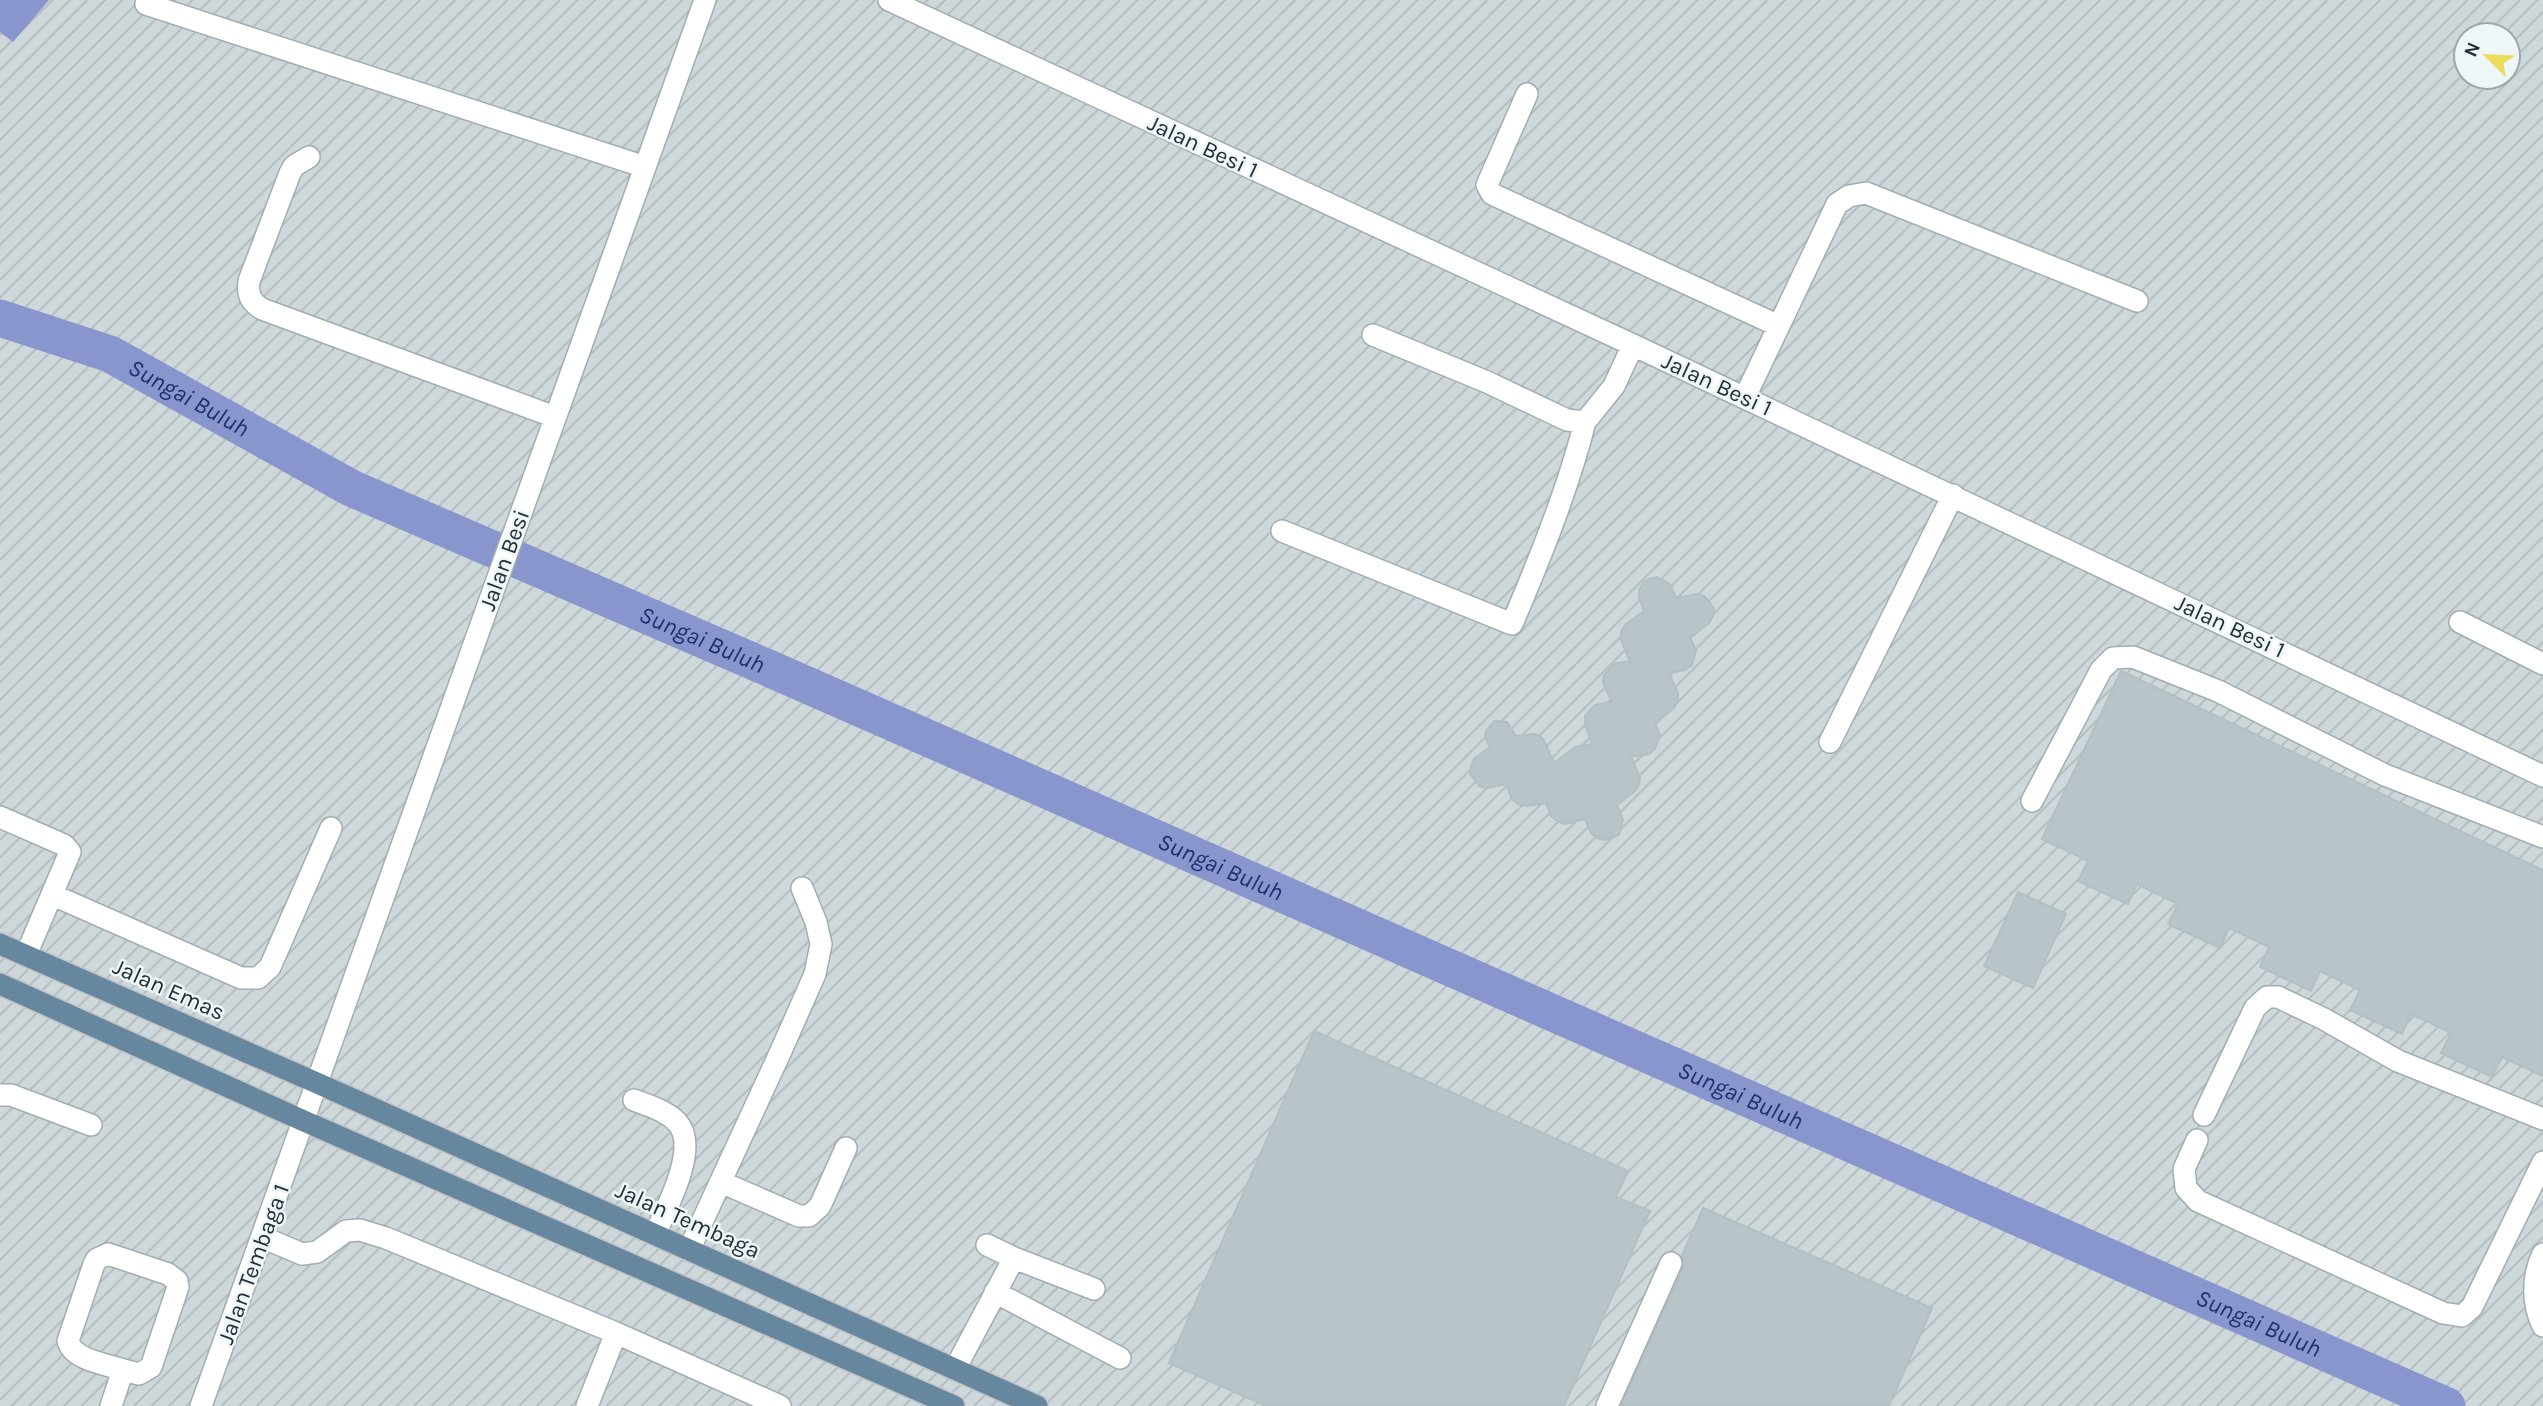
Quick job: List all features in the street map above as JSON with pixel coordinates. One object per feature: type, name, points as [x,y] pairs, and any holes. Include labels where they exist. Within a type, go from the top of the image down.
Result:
[{"type":"main road","name":"Jalan Emas","points":[[0,944],[317,1083]]},
{"type":"main road","points":[[0,984],[304,1121],[954,1406]]},
{"type":"main road","name":"Jalan Tembaga","points":[[317,1083],[955,1369],[1002,1399],[1037,1406]]},
{"type":"street","name":"Jalan Besi","points":[[304,1121],[705,0]]},
{"type":"street","name":"Jalan Besi 1","points":[[888,0],[1745,397],[2543,776]]},
{"type":"street","points":[[146,4],[645,167]]},
{"type":"street","points":[[1527,94],[1487,186],[1492,194],[1779,326]]},
{"type":"street","points":[[309,156],[294,166],[290,173],[249,281],[248,290],[255,305],[555,417]]},
{"type":"street","points":[[1745,397],[1837,204],[1849,196],[1866,193],[2137,300]]},
{"type":"street","points":[[1373,335],[1486,382],[1567,420],[1585,422]]},
{"type":"street","points":[[1282,531],[1512,624],[1552,529],[1585,422],[1614,386],[1633,345]]},
{"type":"street","points":[[1830,742],[1953,495]]},
{"type":"street","points":[[2460,622],[2543,664]]},
{"type":"street","points":[[2032,801],[2101,670],[2113,658],[2133,657],[2218,691],[2385,775],[2543,837]]},
{"type":"street","points":[[0,817],[68,848],[69,857],[26,956]]},
{"type":"street","points":[[52,895],[242,978],[258,978],[270,967],[331,828]]},
{"type":"street","points":[[689,1250],[814,974],[821,944],[816,922],[802,888]]},
{"type":"street","points":[[2204,1115],[2255,1008],[2267,997],[2278,997],[2324,1018],[2398,1061],[2543,1119]]},
{"type":"street","points":[[0,1095],[11,1095],[90,1125]]},
{"type":"street","points":[[634,1100],[665,1112],[678,1124],[686,1138],[684,1159],[655,1234]]},
{"type":"street","name":"Jalan Tembaga 1","points":[[207,1404],[262,1237],[304,1121]]},
{"type":"street","points":[[2197,1139],[2184,1170],[2186,1188],[2198,1201],[2443,1312],[2462,1316],[2472,1307],[2543,1162]]},
{"type":"street","points":[[722,1182],[799,1216],[809,1216],[820,1206],[846,1148]]},
{"type":"street","points":[[262,1237],[302,1254],[317,1252],[346,1231],[360,1230],[386,1238],[616,1333],[780,1406]]},
{"type":"street","points":[[987,1245],[1094,1289]]},
{"type":"street","points":[[108,1254],[168,1274],[177,1282],[178,1287],[151,1367],[145,1373],[139,1374],[123,1370],[79,1354],[70,1347],[68,1341],[94,1264],[97,1259],[108,1254]]},
{"type":"street","points":[[2543,1254],[2537,1266],[2534,1297],[2543,1325]]},
{"type":"street","points":[[955,1369],[1014,1258]]},
{"type":"street","points":[[1607,1406],[1671,1263]]},
{"type":"street","points":[[996,1292],[1120,1357]]},
{"type":"street","points":[[587,1406],[616,1333]]},
{"type":"street","points":[[111,1406],[123,1370]]},
{"type":"shaded area","points":[[0,0],[2543,0],[2543,1406],[0,1406]]},
{"type":"water","points":[[0,0],[49,0],[13,42],[0,32]]},
{"type":"building","points":[[1657,577],[1670,584],[1676,598],[1697,594],[1704,596],[1714,608],[1713,616],[1709,623],[1690,638],[1696,650],[1692,665],[1685,670],[1669,673],[1678,693],[1678,701],[1674,708],[1655,723],[1660,735],[1655,749],[1649,754],[1631,757],[1640,777],[1639,785],[1617,805],[1623,820],[1619,835],[1605,840],[1597,838],[1591,833],[1585,819],[1565,824],[1551,816],[1546,803],[1526,806],[1518,804],[1512,799],[1506,784],[1487,788],[1479,786],[1470,774],[1471,766],[1474,759],[1490,747],[1485,737],[1494,721],[1507,722],[1516,736],[1539,735],[1554,763],[1575,747],[1592,744],[1585,716],[1595,705],[1612,702],[1603,683],[1604,675],[1614,664],[1630,661],[1621,640],[1621,632],[1625,625],[1644,611],[1639,598],[1643,583]]},
{"type":"building","points":[[2121,671],[2543,870],[2543,1076],[2502,1057],[2492,1077],[2441,1053],[2451,1033],[2411,1014],[2402,1034],[2350,1010],[2360,990],[2320,971],[2311,991],[2260,967],[2269,947],[2229,928],[2220,948],[2168,924],[2178,904],[2137,884],[2128,904],[2078,881],[2088,861],[2042,839]]},
{"type":"building","points":[[2018,892],[2066,914],[2033,988],[1984,966]]},
{"type":"building","points":[[1314,1031],[1628,1171],[1616,1197],[1650,1211],[1564,1406],[1266,1406],[1169,1363]]},
{"type":"building","points":[[1703,1208],[1932,1308],[1889,1406],[1621,1406],[1683,1268],[1682,1256]]},
{"type":"waterway","name":"Sungai Buluh","points":[[0,318],[110,354],[351,488],[766,667],[2447,1406]]}]
